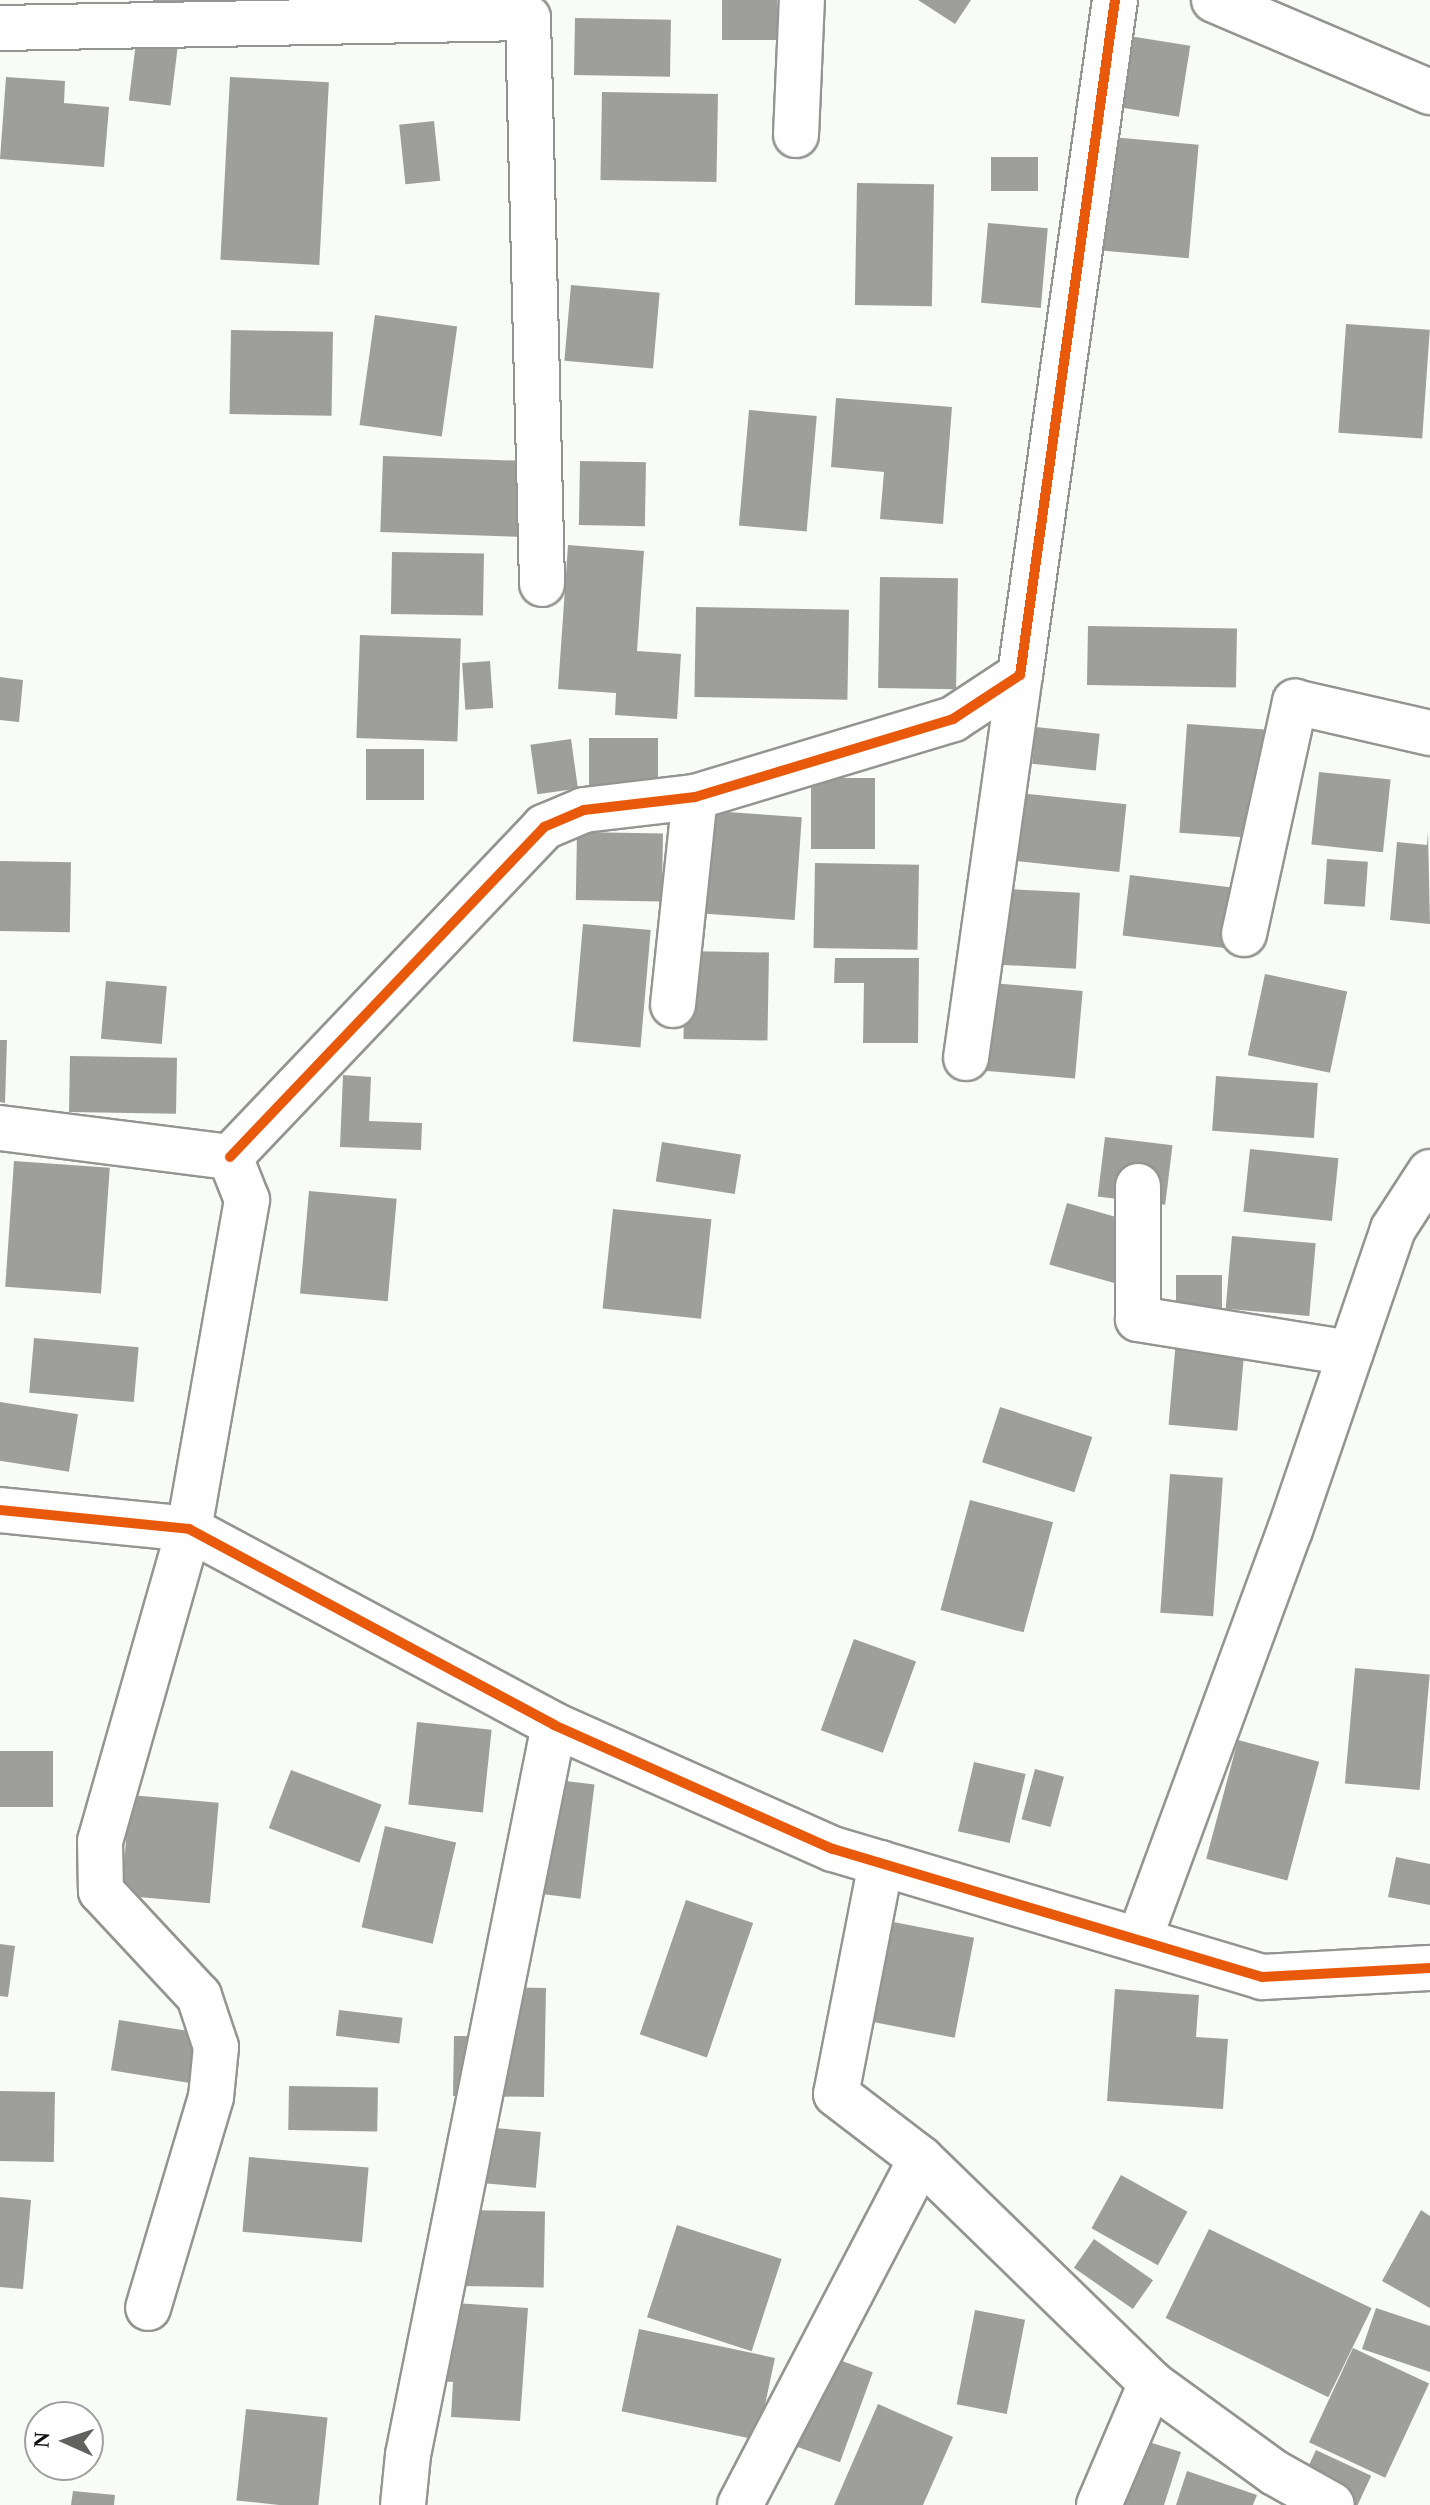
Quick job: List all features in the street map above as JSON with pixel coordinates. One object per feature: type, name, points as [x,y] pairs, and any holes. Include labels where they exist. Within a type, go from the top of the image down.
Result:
[{"type":"street","points":[[796,135],[802,0]]},
{"type":"street","points":[[966,1058],[1115,0]]},
{"type":"street","points":[[1214,0],[1430,92]]},
{"type":"street","points":[[0,28],[528,18],[542,584]]},
{"type":"street","points":[[230,1157],[544,827],[584,810],[695,797],[953,719],[1020,675]]},
{"type":"street","points":[[1244,934],[1295,702],[1430,733]]},
{"type":"street","points":[[673,1005],[695,797]]},
{"type":"street","points":[[0,1128],[230,1157]]},
{"type":"street","points":[[148,2308],[211,2097],[216,2047],[199,1996],[101,1891],[100,1841],[189,1529],[247,1200],[230,1157]]},
{"type":"street","points":[[1139,1940],[1393,1229],[1430,1172]]},
{"type":"street","points":[[1138,1186],[1138,1319],[1350,1353]]},
{"type":"street","points":[[0,1510],[189,1529],[554,1725],[833,1849],[1262,1977],[1430,1968]]},
{"type":"street","points":[[403,2505],[411,2439],[554,1725]]},
{"type":"street","points":[[881,1863],[836,2094],[921,2159],[1151,2383],[1269,2489],[1332,2505]]},
{"type":"street","points":[[740,2505],[921,2159]]},
{"type":"street","points":[[1099,2505],[1151,2383]]},
{"type":"building","points":[[153,0],[193,0],[193,2],[153,6]]},
{"type":"building","points":[[722,0],[777,0],[777,40],[722,40]]},
{"type":"building","points":[[918,0],[971,0],[955,24]]},
{"type":"building","points":[[575,18],[671,20],[670,77],[574,75]]},
{"type":"building","points":[[137,34],[179,39],[171,106],[129,101]]},
{"type":"building","points":[[1129,36],[1190,46],[1179,117],[1118,107]]},
{"type":"building","points":[[6,77],[65,81],[64,103],[109,107],[104,167],[0,159]]},
{"type":"building","points":[[230,77],[329,82],[319,265],[220,260]]},
{"type":"building","points":[[602,92],[718,94],[716,182],[600,180]]},
{"type":"building","points":[[434,121],[440,181],[405,184],[399,125]]},
{"type":"building","points":[[1100,136],[1199,145],[1189,258],[1090,250]]},
{"type":"building","points":[[991,157],[1038,157],[1038,191],[991,191]]},
{"type":"building","points":[[857,183],[934,184],[932,306],[855,305]]},
{"type":"building","points":[[988,223],[1048,228],[1041,308],[981,303]]},
{"type":"building","points":[[571,285],[660,293],[653,368],[564,361]]},
{"type":"building","points":[[375,315],[457,327],[442,436],[360,425]]},
{"type":"building","points":[[1346,324],[1430,330],[1422,439],[1338,433]]},
{"type":"building","points":[[231,330],[333,332],[332,416],[230,414]]},
{"type":"building","points":[[836,398],[952,407],[943,524],[880,519],[884,472],[831,467]]},
{"type":"building","points":[[749,410],[817,416],[807,531],[739,526]]},
{"type":"building","points":[[383,456],[521,461],[518,537],[380,532]]},
{"type":"building","points":[[580,461],[646,462],[645,526],[579,525]]},
{"type":"building","points":[[568,545],[644,551],[637,651],[681,654],[677,719],[615,715],[616,693],[558,689]]},
{"type":"building","points":[[392,552],[484,554],[483,616],[391,614]]},
{"type":"building","points":[[880,577],[958,578],[956,689],[878,688]]},
{"type":"building","points":[[696,607],[849,610],[847,700],[694,697]]},
{"type":"building","points":[[1088,626],[1237,629],[1236,688],[1087,685]]},
{"type":"building","points":[[360,635],[461,639],[457,741],[356,738]]},
{"type":"building","points":[[490,661],[493,708],[465,710],[462,663]]},
{"type":"building","points":[[0,677],[23,680],[19,722],[0,720]]},
{"type":"building","points":[[1187,724],[1279,730],[1271,839],[1179,833]]},
{"type":"building","points":[[1036,727],[1100,734],[1096,770],[1032,764]]},
{"type":"building","points":[[589,738],[658,738],[658,791],[589,791]]},
{"type":"building","points":[[571,739],[578,789],[537,794],[530,745]]},
{"type":"building","points":[[366,749],[424,749],[424,800],[366,800]]},
{"type":"building","points":[[1319,772],[1391,780],[1383,852],[1311,845]]},
{"type":"building","points":[[811,778],[875,778],[875,849],[811,849]]},
{"type":"building","points":[[1019,793],[1126,804],[1119,872],[1012,861]]},
{"type":"building","points":[[713,811],[802,817],[795,920],[706,914]]},
{"type":"building","points":[[577,832],[663,834],[662,901],[576,900]]},
{"type":"building","points":[[1428,832],[1430,924],[1390,920],[1397,842],[1427,845]]},
{"type":"building","points":[[1327,859],[1368,862],[1365,907],[1324,904]]},
{"type":"building","points":[[0,861],[71,862],[70,932],[0,931]]},
{"type":"building","points":[[815,863],[919,865],[918,950],[814,948]]},
{"type":"building","points":[[1130,875],[1242,889],[1235,949],[1123,936]]},
{"type":"building","points":[[1007,889],[1080,893],[1076,969],[1003,965]]},
{"type":"building","points":[[583,924],[651,930],[640,1047],[573,1042]]},
{"type":"building","points":[[685,951],[769,952],[767,1040],[683,1039]]},
{"type":"building","points":[[835,958],[919,958],[918,1043],[863,1043],[864,983],[834,983]]},
{"type":"building","points":[[1265,974],[1347,991],[1330,1073],[1248,1055]]},
{"type":"building","points":[[106,981],[167,986],[162,1044],[101,1039]]},
{"type":"building","points":[[992,983],[1083,991],[1075,1079],[984,1071]]},
{"type":"building","points":[[0,1040],[7,1040],[5,1103],[0,1102]]},
{"type":"building","points":[[70,1056],[177,1058],[176,1114],[69,1112]]},
{"type":"building","points":[[343,1075],[371,1077],[369,1121],[422,1123],[421,1150],[340,1147]]},
{"type":"building","points":[[1216,1076],[1318,1083],[1314,1138],[1212,1131]]},
{"type":"building","points":[[1105,1137],[1172,1145],[1165,1205],[1098,1197]]},
{"type":"building","points":[[662,1142],[741,1155],[735,1194],[656,1182]]},
{"type":"building","points":[[1250,1149],[1339,1158],[1332,1221],[1243,1212]]},
{"type":"building","points":[[14,1161],[110,1168],[101,1293],[5,1287]]},
{"type":"building","points":[[309,1191],[397,1199],[388,1301],[300,1294]]},
{"type":"building","points":[[1067,1203],[1146,1226],[1128,1287],[1049,1265]]},
{"type":"building","points":[[613,1209],[711,1219],[701,1319],[603,1308]]},
{"type":"building","points":[[1232,1236],[1316,1243],[1309,1316],[1226,1309]]},
{"type":"building","points":[[1176,1275],[1222,1275],[1222,1316],[1176,1316]]},
{"type":"building","points":[[34,1338],[139,1347],[134,1402],[29,1393]]},
{"type":"building","points":[[1176,1340],[1245,1346],[1237,1431],[1169,1425]]},
{"type":"building","points":[[0,1402],[78,1414],[69,1472],[0,1461]]},
{"type":"building","points":[[1000,1407],[1092,1437],[1074,1492],[982,1462]]},
{"type":"building","points":[[1170,1474],[1223,1478],[1213,1616],[1160,1613]]},
{"type":"building","points":[[970,1500],[1053,1522],[1024,1632],[940,1610]]},
{"type":"building","points":[[854,1639],[916,1662],[883,1753],[821,1730]]},
{"type":"building","points":[[1355,1668],[1430,1675],[1420,1790],[1345,1784]]},
{"type":"building","points":[[417,1722],[492,1730],[483,1812],[408,1805]]},
{"type":"building","points":[[1238,1740],[1319,1762],[1287,1881],[1206,1859]]},
{"type":"building","points":[[0,1751],[53,1751],[53,1807],[0,1807]]},
{"type":"building","points":[[974,1762],[1026,1774],[1010,1843],[958,1831]]},
{"type":"building","points":[[1035,1769],[1064,1777],[1051,1827],[1022,1819]]},
{"type":"building","points":[[291,1770],[382,1805],[359,1863],[269,1828]]},
{"type":"building","points":[[525,1776],[594,1785],[580,1899],[511,1890]]},
{"type":"building","points":[[130,1795],[219,1803],[210,1903],[121,1896]]},
{"type":"building","points":[[385,1826],[456,1842],[433,1944],[362,1927]]},
{"type":"building","points":[[1396,1857],[1430,1864],[1430,1905],[1388,1897]]},
{"type":"building","points":[[686,1900],[753,1923],[707,2057],[640,2034]]},
{"type":"building","points":[[873,1918],[974,1938],[955,2038],[854,2018]]},
{"type":"building","points":[[0,1944],[15,1946],[8,1997],[0,1996]]},
{"type":"building","points":[[499,1987],[546,1988],[544,2097],[453,2096],[454,2036],[498,2036]]},
{"type":"building","points":[[1115,1989],[1199,1995],[1196,2037],[1228,2039],[1223,2109],[1107,2101]]},
{"type":"building","points":[[339,2010],[403,2018],[399,2044],[336,2036]]},
{"type":"building","points":[[119,2020],[198,2033],[190,2083],[111,2070]]},
{"type":"building","points":[[289,2086],[378,2088],[377,2132],[288,2130]]},
{"type":"building","points":[[0,2091],[55,2092],[54,2162],[0,2161]]},
{"type":"building","points":[[483,2127],[541,2132],[536,2188],[478,2183]]},
{"type":"building","points":[[249,2157],[369,2167],[362,2242],[242,2232]]},
{"type":"building","points":[[1121,2175],[1187,2212],[1158,2265],[1091,2228]]},
{"type":"building","points":[[0,2197],[31,2200],[23,2289],[0,2287]]},
{"type":"building","points":[[461,2210],[545,2211],[544,2287],[460,2286]]},
{"type":"building","points":[[1421,2210],[1430,2216],[1430,2308],[1382,2281]]},
{"type":"building","points":[[677,2225],[782,2259],[752,2351],[647,2317]]},
{"type":"building","points":[[1209,2229],[1372,2308],[1328,2397],[1166,2318]]},
{"type":"building","points":[[1094,2239],[1153,2280],[1133,2309],[1074,2268]]},
{"type":"building","points":[[426,2301],[528,2308],[520,2421],[451,2417],[453,2382],[421,2380]]},
{"type":"building","points":[[1376,2308],[1430,2326],[1430,2372],[1362,2349]]},
{"type":"building","points":[[975,2310],[1025,2320],[1007,2414],[957,2404]]},
{"type":"building","points":[[639,2329],[775,2358],[757,2440],[622,2411]]},
{"type":"building","points":[[1353,2348],[1429,2383],[1385,2478],[1309,2442]]},
{"type":"building","points":[[823,2354],[873,2372],[840,2462],[790,2444]]},
{"type":"building","points":[[878,2404],[953,2437],[923,2505],[834,2505]]},
{"type":"building","points":[[246,2409],[328,2418],[318,2505],[236,2500]]},
{"type":"building","points":[[1136,2438],[1181,2452],[1164,2505],[1114,2505]]},
{"type":"building","points":[[1316,2450],[1371,2476],[1358,2505],[1302,2481]]},
{"type":"building","points":[[1187,2471],[1257,2495],[1253,2505],[1176,2505]]},
{"type":"building","points":[[73,2491],[115,2495],[114,2505],[71,2505]]},
{"type":"cycle path","points":[[230,1157],[544,827],[584,810],[695,797],[953,719],[1020,675],[1115,0]]},
{"type":"cycle path","points":[[0,1510],[189,1529],[554,1725],[833,1849],[1262,1977],[1430,1968]]}]
